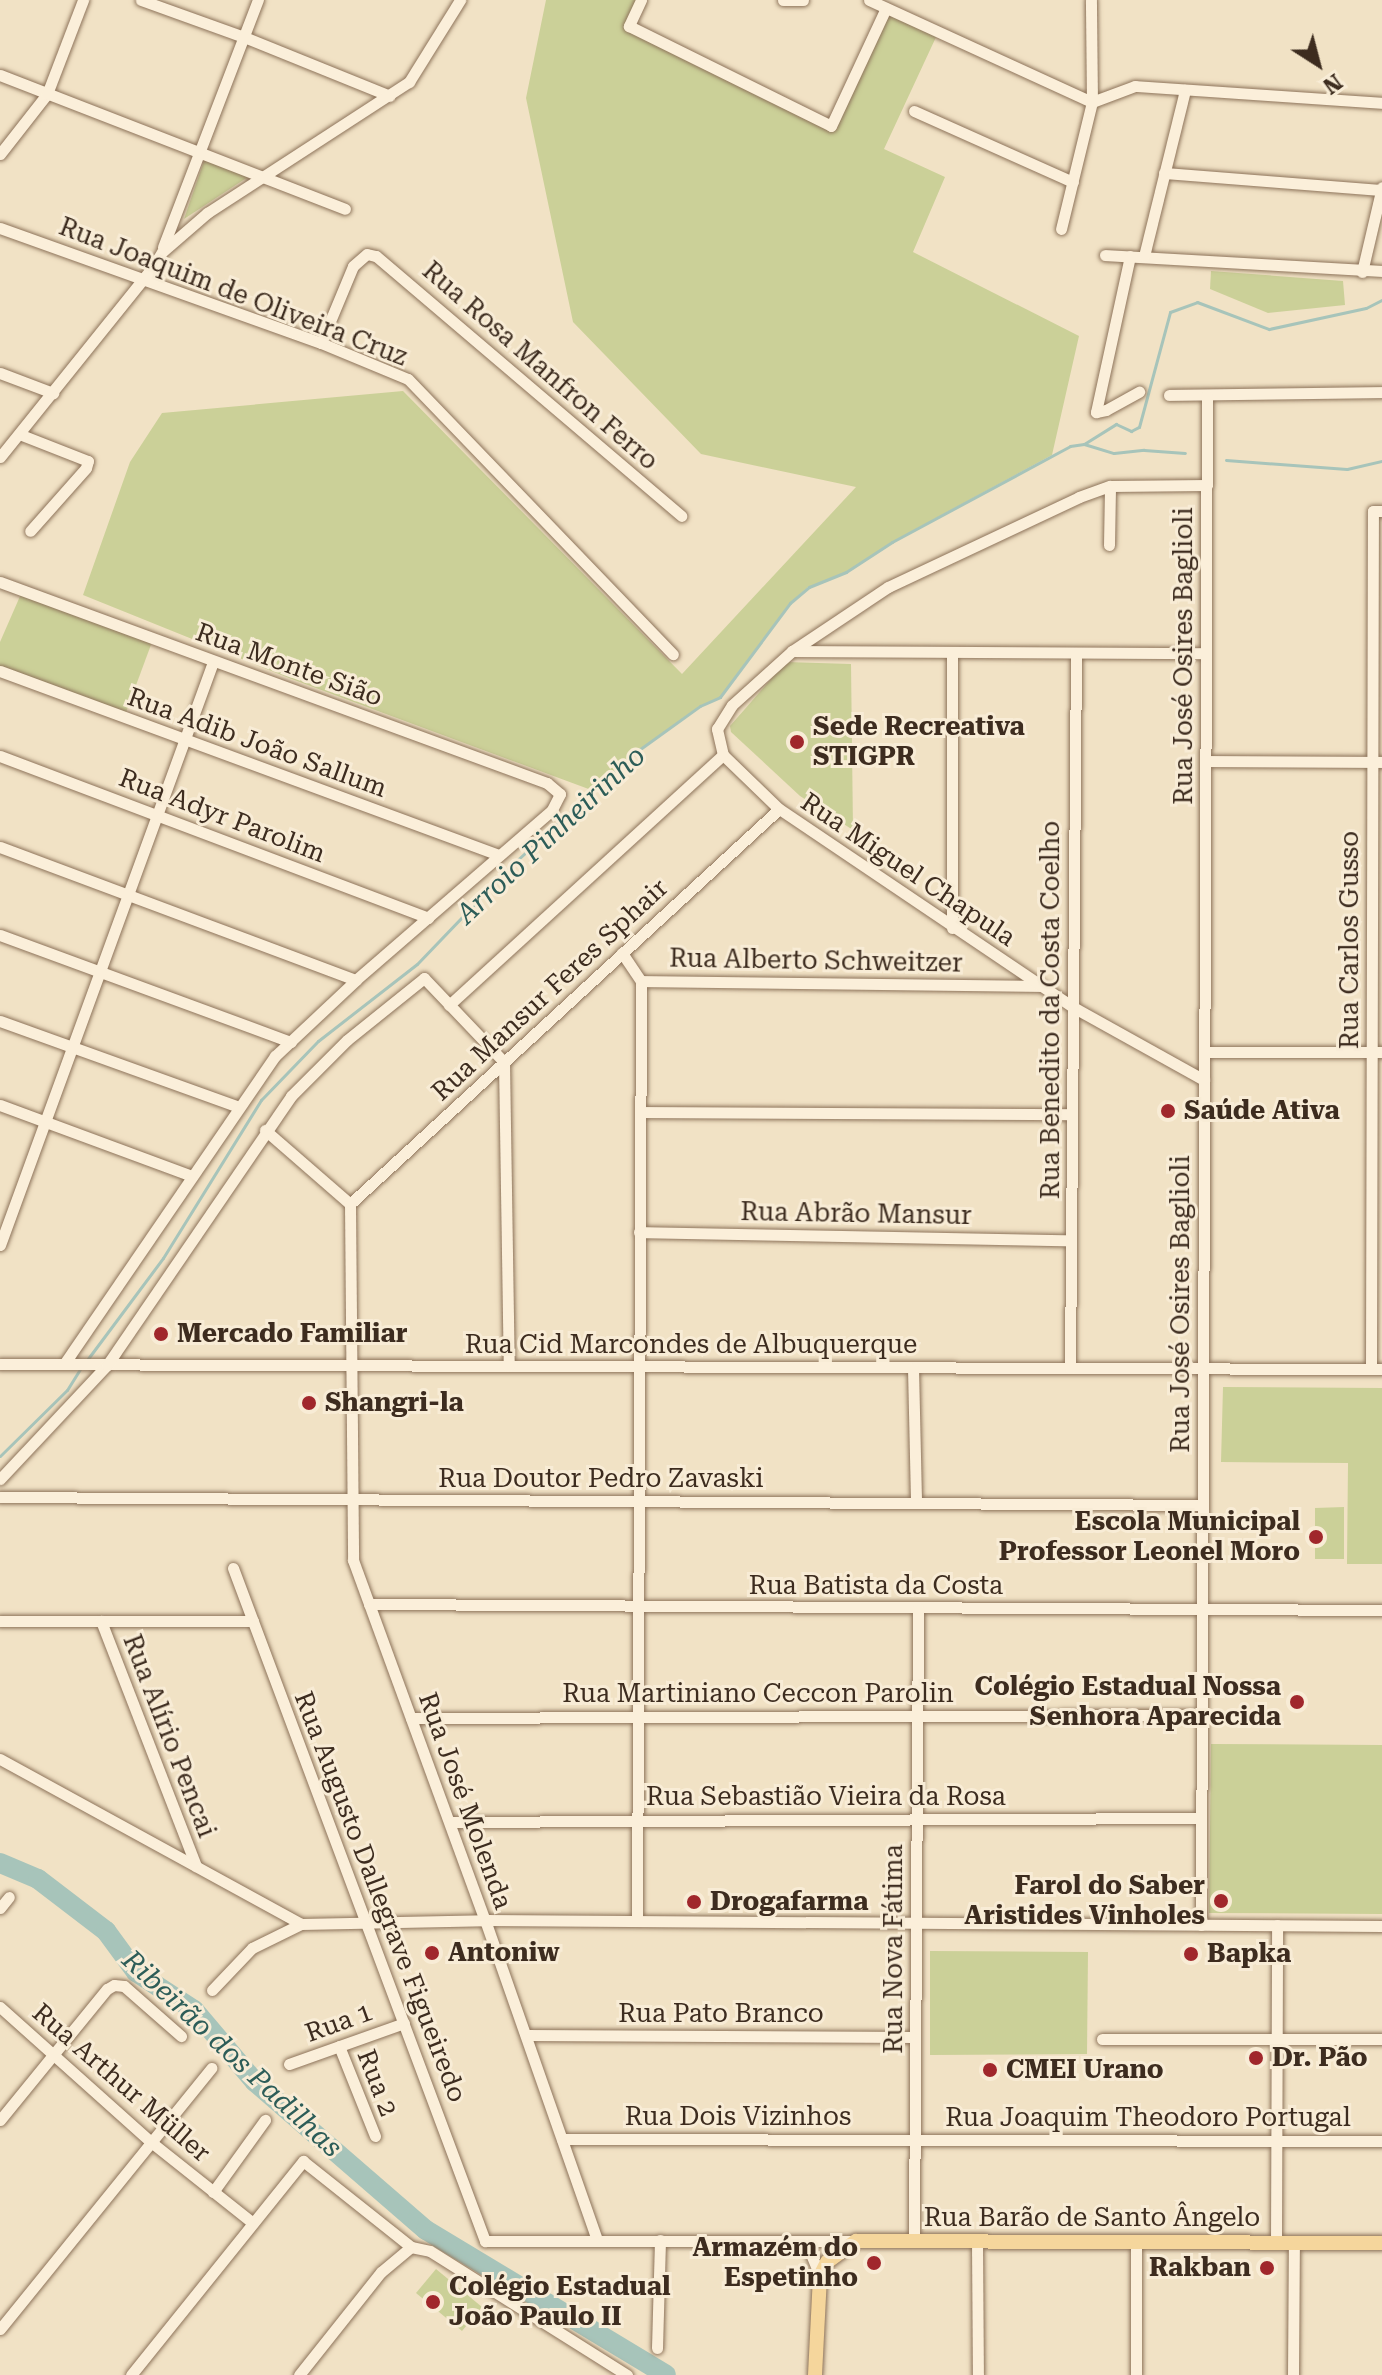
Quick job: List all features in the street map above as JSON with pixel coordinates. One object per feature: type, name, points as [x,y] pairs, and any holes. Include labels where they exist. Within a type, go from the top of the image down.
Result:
[{"type":"main road","name":"Rua Barão de Santo Ângelo","points":[[856,2241],[1382,2243]]},
{"type":"main road","points":[[815,2375],[820,2276],[827,2262],[856,2241]]},
{"type":"street","points":[[0,154],[47,94],[83,0]]},
{"type":"street","points":[[141,0],[244,37],[390,96]]},
{"type":"street","points":[[0,457],[143,280],[162,252],[258,0]]},
{"type":"street","points":[[162,252],[199,219],[263,175],[390,96],[420,68],[460,0]]},
{"type":"street","points":[[641,0],[629,26],[831,126],[886,8]]},
{"type":"street","points":[[783,0],[803,0]]},
{"type":"street","points":[[869,0],[1092,102],[1135,86],[1382,103]]},
{"type":"street","points":[[1061,229],[1092,102],[1091,0]]},
{"type":"street","points":[[0,75],[345,209]]},
{"type":"street","points":[[1144,256],[1185,90]]},
{"type":"street","points":[[914,111],[1073,182]]},
{"type":"street","points":[[1164,173],[1382,189],[1362,272]]},
{"type":"street","name":"Rua Joaquim de Oliveira Cruz","points":[[0,228],[321,343],[408,379],[673,654]]},
{"type":"street","name":"Rua Rosa Manfron Ferro","points":[[321,343],[353,266],[367,254],[386,262],[681,516]]},
{"type":"street","points":[[1105,255],[1382,271]]},
{"type":"street","points":[[1130,256],[1096,412],[1139,392]]},
{"type":"street","points":[[0,373],[53,393]]},
{"type":"street","points":[[1169,395],[1382,392]]},
{"type":"street","name":"Rua José Osires Baglioli","points":[[1201,1925],[1207,396]]},
{"type":"street","points":[[19,434],[88,461],[86,468],[30,531]]},
{"type":"street","points":[[449,1005],[723,755],[717,729],[732,705],[792,651],[888,587],[1079,497],[1110,486],[1207,485]]},
{"type":"street","points":[[1109,545],[1110,486]]},
{"type":"street","name":"Rua Carlos Gusso","points":[[1376,1369],[1377,511]]},
{"type":"street","name":"Rua Monte Sião","points":[[0,582],[547,783],[560,794],[552,810],[499,855]]},
{"type":"street","points":[[792,651],[1206,653]]},
{"type":"street","points":[[952,652],[952,928]]},
{"type":"street","name":"Rua Benedito da Costa Coelho","points":[[1070,1368],[1076,653]]},
{"type":"street","points":[[0,1245],[42,1121],[213,662]]},
{"type":"street","name":"Rua Adib João Sallum","points":[[0,671],[499,855]]},
{"type":"street","name":"Rua Miguel Chapula","points":[[723,755],[779,809],[952,928],[1073,1007],[1204,1080]]},
{"type":"street","name":"Rua Adyr Parolim","points":[[0,756],[428,918]]},
{"type":"street","points":[[1206,761],[1377,762]]},
{"type":"street","name":"Rua Mansur Feres Sphair","points":[[350,1204],[779,809]]},
{"type":"street","points":[[0,847],[356,980]]},
{"type":"street","points":[[67,1364],[275,1056],[356,980],[499,855]]},
{"type":"street","points":[[0,935],[291,1042]]},
{"type":"street","points":[[622,953],[641,981],[637,1921]]},
{"type":"street","points":[[0,1479],[102,1365],[205,1225],[265,1130],[291,1096],[347,1040],[424,978],[504,1062],[509,1366]]},
{"type":"street","name":"Rua Alberto Schweitzer","points":[[641,981],[1040,986]]},
{"type":"street","points":[[0,1021],[239,1107]]},
{"type":"street","points":[[1204,1052],[1377,1052]]},
{"type":"street","points":[[0,1105],[192,1176]]},
{"type":"street","points":[[640,1112],[1072,1114]]},
{"type":"street","points":[[265,1130],[350,1204]]},
{"type":"street","name":"Rua José Molenda","points":[[350,1204],[353,1560],[450,1822],[597,2240]]},
{"type":"street","name":"Rua Abrão Mansur","points":[[639,1232],[1071,1240]]},
{"type":"street","name":"Rua Cid Marcondes de Albuquerque","points":[[0,1364],[1376,1369]]},
{"type":"street","points":[[913,1368],[916,1503]]},
{"type":"street","name":"Rua Doutor Pedro Zavaski","points":[[0,1497],[1203,1505]]},
{"type":"street","name":"Rua Augusto Dallegrave Figueiredo","points":[[233,1568],[485,2241]]},
{"type":"street","name":"Rua Batista da Costa","points":[[369,1604],[1382,1610]]},
{"type":"street","name":"Rua Nova Fátima","points":[[914,2241],[918,1608]]},
{"type":"street","points":[[0,1621],[253,1621]]},
{"type":"street","name":"Rua Alírio Pencai","points":[[101,1621],[196,1866]]},
{"type":"street","name":"Rua Martiniano Ceccon Parolin","points":[[411,1718],[1202,1715]]},
{"type":"street","points":[[1,1758],[301,1924]]},
{"type":"street","name":"Rua Sebastião Vieira da Rosa","points":[[450,1822],[1201,1818]]},
{"type":"street","points":[[0,1908],[9,1897]]},
{"type":"street","points":[[212,1990],[252,1948],[301,1924],[485,1920],[1382,1926]]},
{"type":"street","points":[[1276,2243],[1277,1925]]},
{"type":"street","points":[[0,2120],[107,1989],[114,1985],[124,1986],[181,2036]]},
{"type":"street","name":"Rua Arthur Müller","points":[[0,2007],[151,2142],[253,2223]]},
{"type":"street","name":"Rua 1","points":[[289,2064],[404,2023]]},
{"type":"street","name":"Rua Pato Branco","points":[[526,2035],[915,2037]]},
{"type":"street","points":[[1102,2039],[1382,2039]]},
{"type":"street","name":"Rua 2","points":[[339,2046],[375,2136]]},
{"type":"street","points":[[0,2329],[211,2068]]},
{"type":"street","name":"Rua Arthur Müller","points":[[213,2192],[265,2120]]},
{"type":"street","name":"Rua Dois Vizinhos","points":[[562,2139],[915,2139]]},
{"type":"street","name":"Rua Joaquim Theodoro Portugal","points":[[915,2139],[1382,2141]]},
{"type":"street","points":[[131,2375],[303,2161],[411,2247],[430,2251],[627,2375]]},
{"type":"street","points":[[657,2348],[660,2240]]},
{"type":"street","name":"Rua Barão de Santo Ângelo","points":[[485,2241],[856,2241]]},
{"type":"street","points":[[801,2242],[811,2254],[820,2276]]},
{"type":"street","points":[[977,2242],[978,2375]]},
{"type":"street","points":[[1136,2242],[1136,2375]]},
{"type":"street","points":[[1293,2375],[1294,2243]]},
{"type":"street","points":[[299,2375],[381,2272],[411,2247]]},
{"type":"green space","points":[[546,0],[641,0],[629,26],[836,128],[890,14],[937,35],[884,149],[945,177],[913,252],[1079,336],[1052,455],[892,542],[846,572],[808,587],[790,603],[720,697],[700,706],[636,752],[594,791],[289,678],[83,595],[130,462],[162,413],[403,391],[682,674],[856,487],[701,454],[573,322],[526,98]]},
{"type":"green space","points":[[205,158],[251,175],[184,219]]},
{"type":"green space","points":[[1211,271],[1343,281],[1345,305],[1268,313],[1210,289]]},
{"type":"green space","points":[[21,594],[152,642],[125,715],[0,667],[0,642]]},
{"type":"green space","name":"Sede Recreativa STIGPR","points":[[786,662],[851,664],[853,830],[800,796],[731,732],[730,726]]},
{"type":"green space","points":[[1223,1387],[1382,1388],[1382,1564],[1347,1564],[1348,1463],[1221,1462]]},
{"type":"green space","points":[[1344,1507],[1344,1559],[1315,1559],[1315,1508]]},
{"type":"green space","points":[[1211,1744],[1382,1745],[1382,1914],[1209,1913]]},
{"type":"green space","points":[[930,1951],[1088,1952],[1087,2054],[930,2055]]},
{"type":"green space","points":[[436,2269],[482,2307],[462,2331],[416,2293]]},
{"type":"waterway","name":"Arroio Pinheirinho","points":[[87,1360],[163,1258],[261,1100],[318,1041],[417,964],[514,863],[636,752],[700,706],[720,697],[790,603],[809,587],[846,572],[892,542],[1070,446],[1084,444],[1116,424],[1131,431],[1139,427],[1170,312],[1197,302],[1269,329],[1366,308],[1382,300]]},
{"type":"waterway","points":[[1084,444],[1114,453],[1144,450],[1185,453]]},
{"type":"waterway","points":[[1226,460],[1347,469],[1382,461]]},
{"type":"waterway","name":"Arroio Pinheirinho","points":[[0,1456],[67,1390],[80,1369]]},
{"type":"waterway","name":"Ribeirão dos Padilhas","points":[[0,1863],[38,1879],[106,1931],[136,1972],[194,2010],[255,2082],[426,2230],[666,2375]]},
{"type":"place","name":"Sede Recreativa STIGPR","points":[[797,742]]},
{"type":"place","name":"Saúde Ativa","points":[[1168,1111]]},
{"type":"place","name":"Mercado Familiar","points":[[161,1334]]},
{"type":"place","name":"Shangri-la","points":[[309,1403]]},
{"type":"place","name":"Escola Municipal Professor Leonel Moro","points":[[1316,1537]]},
{"type":"place","name":"Colégio Estadual Nossa Senhora Aparecida","points":[[1297,1702]]},
{"type":"place","name":"Farol do Saber Aristides Vinholes","points":[[1221,1901]]},
{"type":"place","name":"Drogafarma","points":[[694,1902]]},
{"type":"place","name":"Antoniw","points":[[432,1953]]},
{"type":"place","name":"Bapka","points":[[1191,1954]]},
{"type":"place","name":"Dr. Pão","points":[[1256,2058]]},
{"type":"place","name":"CMEI Urano","points":[[990,2070]]},
{"type":"place","name":"Armazém do Espetinho","points":[[874,2263]]},
{"type":"place","name":"Rakban","points":[[1267,2268]]},
{"type":"place","name":"Colégio Estadual João Paulo II","points":[[433,2302]]}]
